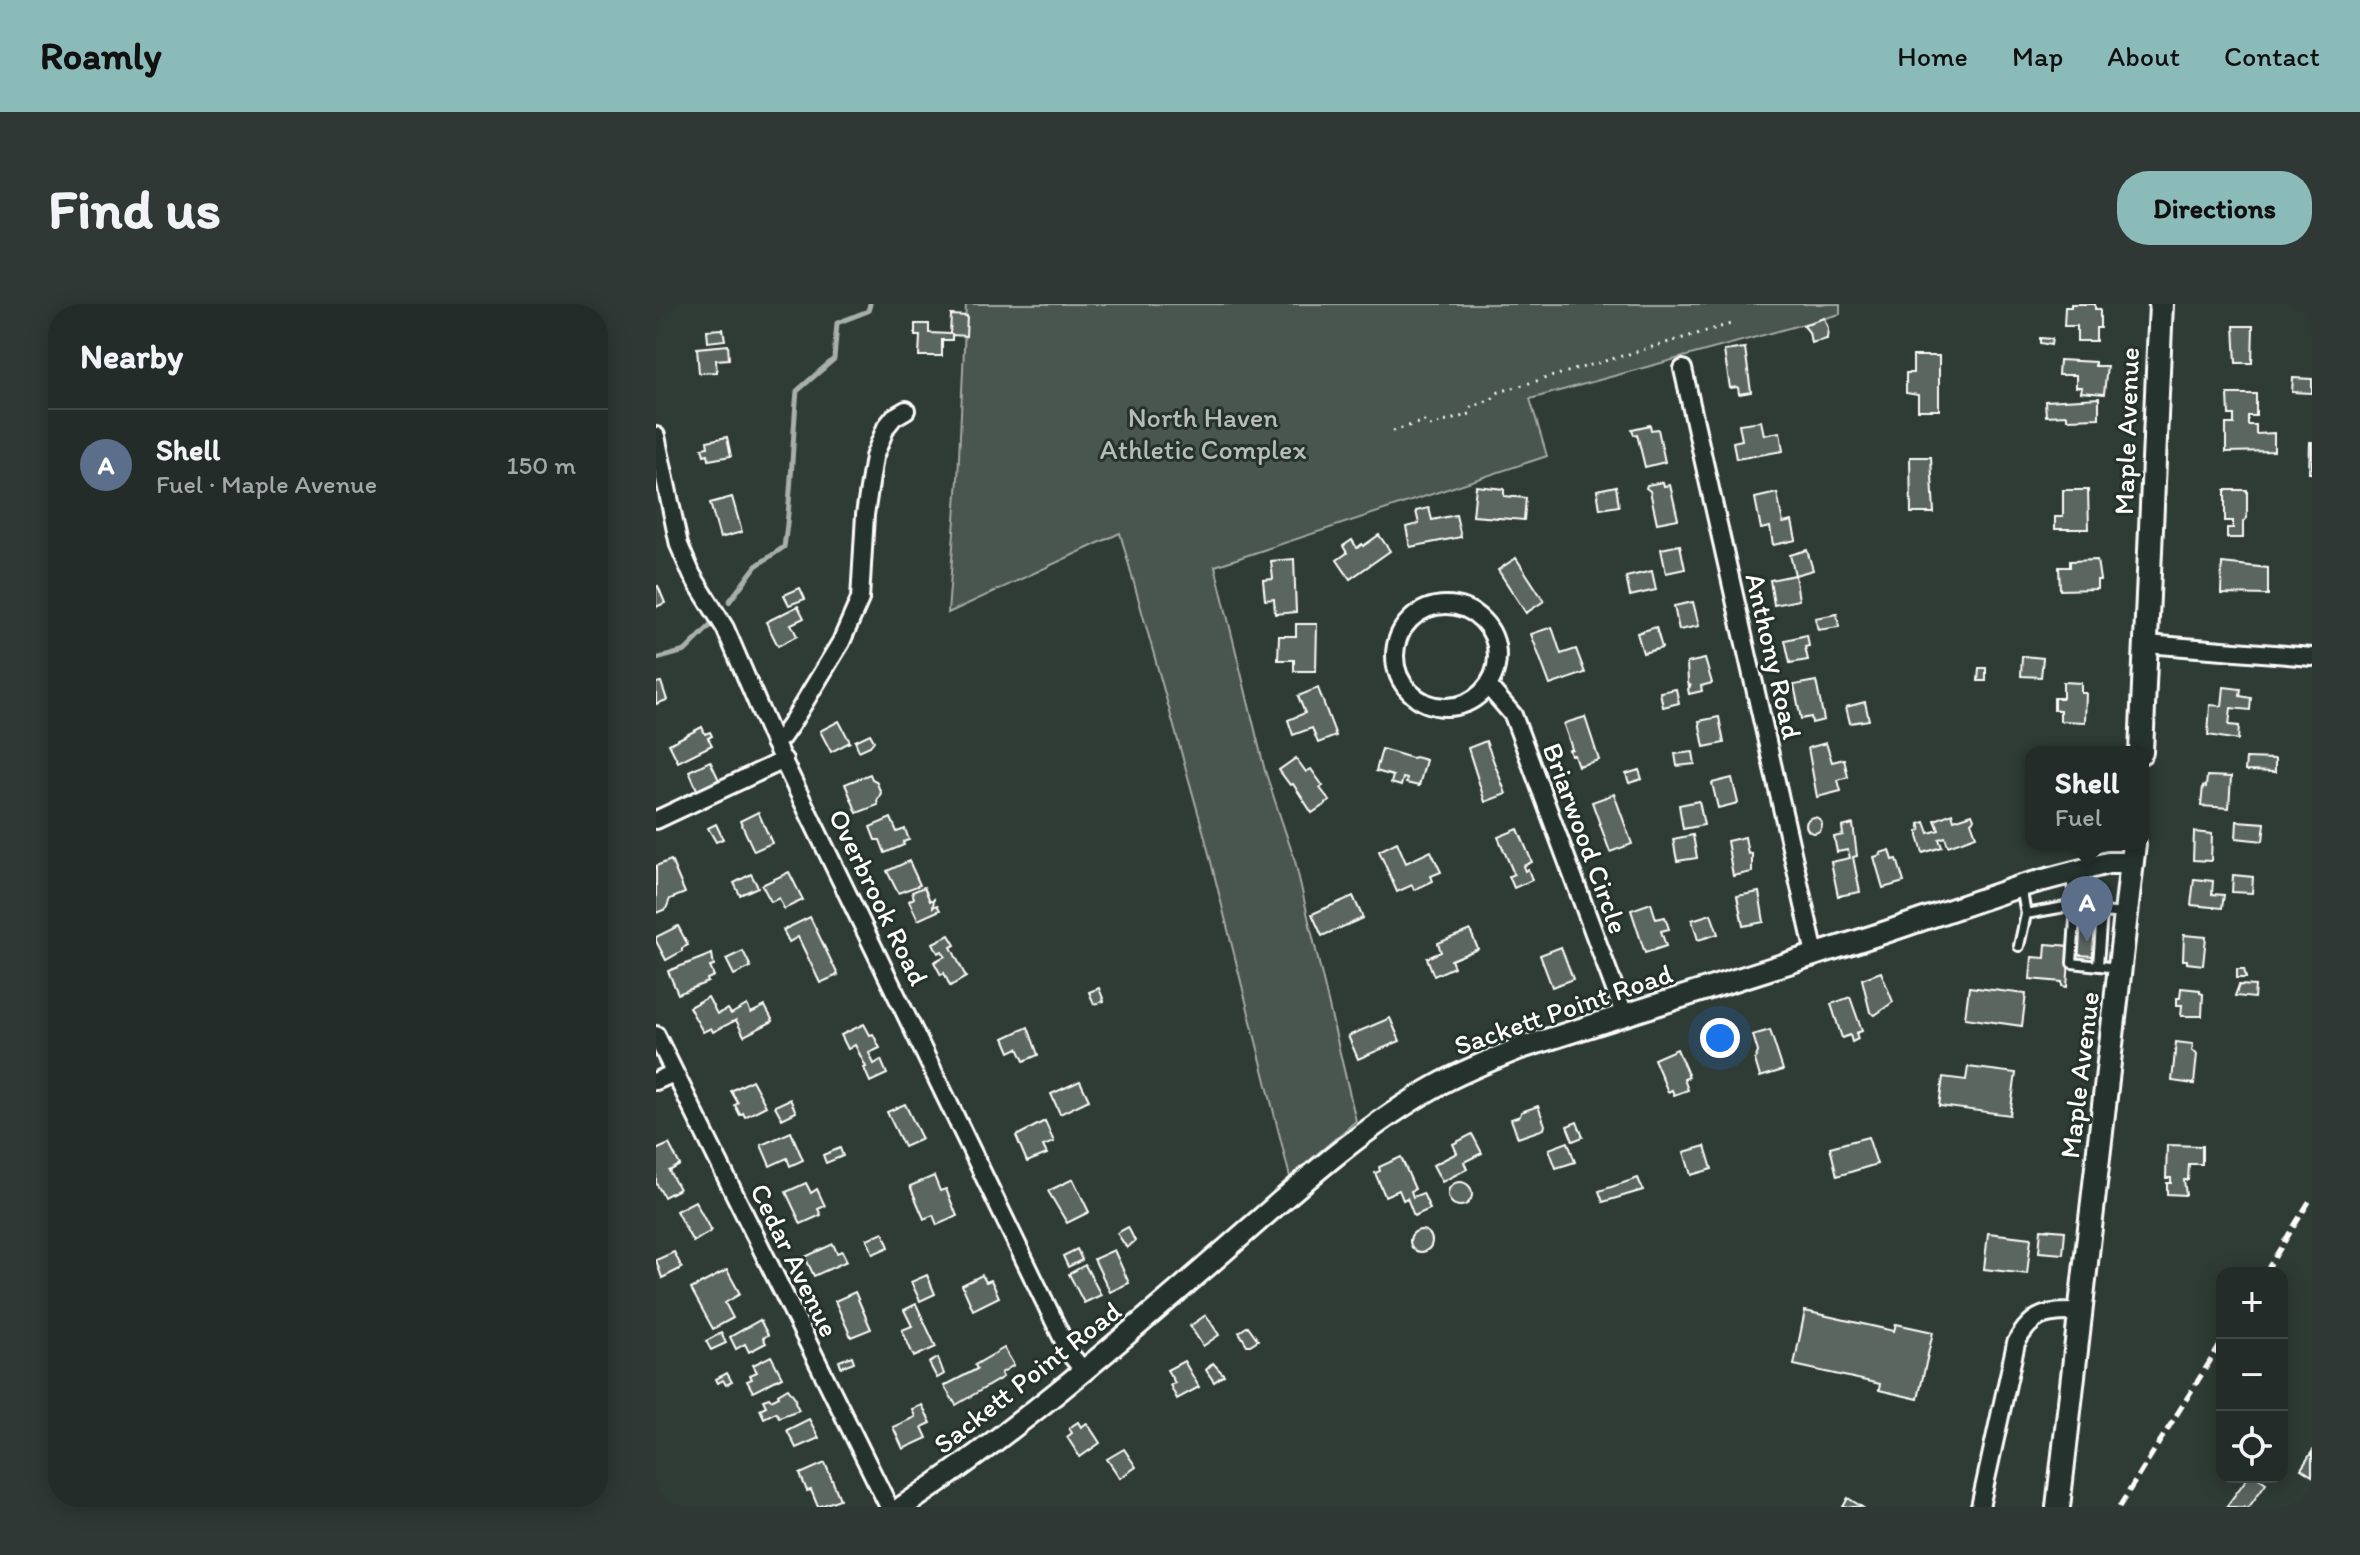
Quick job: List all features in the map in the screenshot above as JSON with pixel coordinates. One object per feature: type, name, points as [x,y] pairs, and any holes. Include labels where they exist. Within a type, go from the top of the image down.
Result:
[{"type":"main road","name":"Maple Avenue","points":[[2141,746],[2161,304]]},
{"type":"main road","name":"Maple Avenue","points":[[2058,1507],[2133,853]]},
{"type":"street","name":"Anthony Road","points":[[1683,369],[1815,954]]},
{"type":"street","points":[[774,742],[791,724],[850,625],[860,599],[865,515],[874,457],[886,427],[894,417],[906,410]]},
{"type":"street","name":"Overbrook Road","points":[[656,436],[679,545],[692,575],[725,628],[774,742],[1070,1354],[1084,1371]]},
{"type":"street","points":[[1442,604],[1459,605],[1486,623],[1496,645],[1496,669],[1488,686],[1477,697],[1461,705],[1444,707],[1426,703],[1411,694],[1400,680],[1395,663],[1395,645],[1412,616],[1442,604]]},
{"type":"street","points":[[2146,644],[2312,657]]},
{"type":"street","name":"Briarwood Circle","points":[[1488,686],[1513,715],[1624,1014]]},
{"type":"street","points":[[656,820],[784,760]]},
{"type":"street","name":"Sackett Point Road","points":[[902,1507],[1084,1371],[1372,1126],[1439,1084],[1533,1044],[2021,886],[2108,863],[2133,853]]},
{"type":"street","name":"Cedar Avenue","points":[[656,1035],[889,1507]]},
{"type":"street","points":[[656,1081],[674,1073]]},
{"type":"street","points":[[1980,1507],[2016,1343],[2024,1328],[2036,1317],[2052,1312],[2081,1312]]},
{"type":"lane","points":[[2069,873],[2076,905],[2072,963],[2121,968]]},
{"type":"lane","points":[[2019,946],[2026,914],[2021,886]]},
{"type":"lane","points":[[2026,914],[2076,905],[2127,914]]},
{"type":"lane","points":[[2098,965],[2102,912]]},
{"type":"path","points":[[1393,431],[1424,421],[1430,426],[1470,414],[1471,407],[1492,399],[1499,392],[1734,323]]},
{"type":"green space","name":"North Haven Athletic Complex","points":[[966,304],[1840,304],[1840,314],[1530,399],[1547,456],[1215,566],[1265,771],[1295,861],[1356,1121],[1290,1177],[1204,834],[1120,533],[948,613]]},
{"type":"building","points":[[2071,304],[2095,304],[2095,309],[2100,309],[2096,341],[2077,341],[2077,326],[2064,326],[2065,307],[2071,307]]},
{"type":"building","points":[[951,315],[967,316],[966,336],[952,335],[952,340],[942,340],[942,356],[919,356],[920,336],[915,336],[915,324],[929,324],[929,333],[950,334]]},
{"type":"building","points":[[1824,318],[1828,328],[1827,339],[1811,343],[1809,332],[1803,325]]},
{"type":"building","points":[[2234,326],[2253,326],[2252,363],[2236,363]]},
{"type":"building","points":[[723,329],[725,340],[708,342],[707,330]]},
{"type":"building","points":[[2040,338],[2052,339],[2051,345],[2040,343]]},
{"type":"building","points":[[728,345],[729,359],[716,360],[717,372],[699,373],[697,348]]},
{"type":"building","points":[[1745,348],[1751,392],[1739,394],[1738,387],[1730,388],[1724,351]]},
{"type":"building","points":[[1913,356],[1939,356],[1939,410],[1918,410],[1918,395],[1906,393],[1906,373],[1913,373]]},
{"type":"building","points":[[2059,360],[2095,362],[2095,366],[2107,366],[2104,394],[2081,392],[2082,387],[2076,387],[2076,375],[2058,375]]},
{"type":"building","points":[[2293,378],[2312,379],[2312,393],[2292,392]]},
{"type":"building","points":[[2228,394],[2256,394],[2256,416],[2248,416],[2248,425],[2256,425],[2256,434],[2274,433],[2274,451],[2226,452],[2226,424],[2234,424],[2234,415],[2229,415]]},
{"type":"building","points":[[2099,398],[2099,418],[2046,416],[2045,401]]},
{"type":"building","points":[[1761,421],[1764,435],[1780,432],[1783,451],[1736,459],[1733,442],[1742,440],[1739,424]]},
{"type":"building","points":[[1650,425],[1651,430],[1658,429],[1665,462],[1645,467],[1637,434],[1634,435],[1632,429]]},
{"type":"building","points":[[727,437],[731,456],[709,460],[708,454],[704,455],[702,448],[708,447],[707,441]]},
{"type":"building","points":[[2312,442],[2312,473],[2309,473]]},
{"type":"building","points":[[1910,457],[1931,457],[1934,513],[1911,513]]},
{"type":"building","points":[[1663,482],[1664,486],[1670,485],[1678,519],[1657,523],[1650,491],[1646,488],[1647,485]]},
{"type":"building","points":[[1476,486],[1504,489],[1504,496],[1526,498],[1524,520],[1473,516]]},
{"type":"building","points":[[1616,486],[1619,506],[1600,509],[1597,490]]},
{"type":"building","points":[[2063,490],[2088,490],[2089,529],[2055,529],[2055,517],[2063,517]]},
{"type":"building","points":[[2225,490],[2247,490],[2243,538],[2227,538],[2227,528],[2233,528],[2233,521],[2225,521]]},
{"type":"building","points":[[1777,493],[1783,523],[1792,521],[1796,540],[1773,545],[1770,527],[1761,529],[1755,498]]},
{"type":"building","points":[[732,497],[742,532],[720,538],[710,503]]},
{"type":"building","points":[[1429,508],[1432,520],[1456,515],[1461,537],[1410,547],[1406,527],[1419,524],[1416,511]]},
{"type":"building","points":[[1379,535],[1390,551],[1350,579],[1337,560],[1347,553],[1343,546],[1352,540],[1357,548]]},
{"type":"building","points":[[1680,545],[1685,569],[1666,573],[1661,549]]},
{"type":"building","points":[[1807,550],[1813,570],[1795,575],[1790,555]]},
{"type":"building","points":[[1516,558],[1544,601],[1526,613],[1498,570]]},
{"type":"building","points":[[1294,559],[1296,612],[1275,614],[1274,599],[1265,600],[1263,580],[1273,579],[1271,561]]},
{"type":"building","points":[[2097,560],[2100,580],[2097,580],[2097,589],[2060,590],[2059,567],[2070,567],[2070,561]]},
{"type":"building","points":[[2222,563],[2268,568],[2268,595],[2221,594]]},
{"type":"building","points":[[1652,571],[1656,590],[1630,596],[1626,577]]},
{"type":"building","points":[[1795,575],[1799,600],[1774,605],[1770,580]]},
{"type":"building","points":[[656,587],[665,603],[656,607]]},
{"type":"building","points":[[800,588],[805,599],[789,605],[784,595]]},
{"type":"building","points":[[1693,602],[1699,626],[1679,630],[1674,606]]},
{"type":"building","points":[[798,606],[804,618],[791,624],[797,636],[778,646],[766,622]]},
{"type":"building","points":[[1837,614],[1839,627],[1818,630],[1815,618]]},
{"type":"building","points":[[1296,624],[1317,624],[1316,671],[1294,671],[1294,660],[1278,660],[1279,636],[1296,636]]},
{"type":"building","points":[[1552,627],[1561,654],[1576,649],[1585,673],[1550,685],[1531,634]]},
{"type":"building","points":[[1656,627],[1662,648],[1643,653],[1637,633]]},
{"type":"building","points":[[1807,635],[1809,646],[1805,647],[1808,660],[1790,663],[1785,640]]},
{"type":"building","points":[[2022,656],[2043,658],[2041,677],[2021,676]]},
{"type":"building","points":[[1705,659],[1712,683],[1701,686],[1702,691],[1689,694],[1691,685],[1688,682],[1687,663]]},
{"type":"building","points":[[1979,668],[1986,668],[1986,681],[1978,681]]},
{"type":"building","points":[[1816,681],[1824,720],[1812,723],[1811,717],[1801,719],[1794,685]]},
{"type":"building","points":[[661,682],[667,700],[656,704],[656,683]]},
{"type":"building","points":[[2063,682],[2081,683],[2081,693],[2086,693],[2085,722],[2060,721],[2060,710],[2054,710],[2054,698],[2063,698]]},
{"type":"building","points":[[2224,687],[2241,689],[2240,696],[2251,698],[2250,710],[2231,708],[2229,725],[2239,726],[2238,740],[2208,735],[2210,705],[2222,706]]},
{"type":"building","points":[[1318,688],[1336,736],[1318,743],[1312,728],[1293,735],[1288,720],[1305,713],[1298,696]]},
{"type":"building","points":[[1676,689],[1679,703],[1663,707],[1660,692]]},
{"type":"building","points":[[1865,702],[1869,720],[1850,723],[1846,707]]},
{"type":"building","points":[[1585,717],[1599,760],[1578,766],[1569,750],[1572,749],[1564,725]]},
{"type":"building","points":[[1719,717],[1724,743],[1704,747],[1699,721]]},
{"type":"building","points":[[839,721],[850,742],[831,752],[820,731]]},
{"type":"building","points":[[702,727],[705,734],[710,732],[712,736],[708,738],[712,745],[678,762],[669,744]]},
{"type":"building","points":[[870,734],[874,741],[859,751],[855,741]]},
{"type":"building","points":[[1486,741],[1506,794],[1485,802],[1468,748]]},
{"type":"building","points":[[1826,743],[1832,762],[1844,759],[1848,777],[1838,780],[1841,791],[1817,797],[1808,748]]},
{"type":"building","points":[[1382,749],[1426,760],[1419,786],[1406,783],[1407,779],[1403,778],[1401,786],[1391,783],[1393,776],[1376,771]]},
{"type":"building","points":[[1693,752],[1695,764],[1677,766],[1675,754]]},
{"type":"building","points":[[1296,758],[1306,772],[1311,769],[1330,801],[1312,813],[1293,784],[1290,785],[1279,770]]},
{"type":"building","points":[[2246,758],[2275,759],[2275,772],[2245,771]]},
{"type":"building","points":[[710,761],[720,782],[698,792],[689,771]]},
{"type":"building","points":[[1639,770],[1642,779],[1629,783],[1626,774]]},
{"type":"building","points":[[870,774],[881,793],[878,805],[857,813],[845,784]]},
{"type":"building","points":[[2207,776],[2231,777],[2229,808],[2201,806]]},
{"type":"building","points":[[1732,778],[1738,803],[1718,808],[1712,783]]},
{"type":"building","points":[[1614,794],[1632,844],[1610,852],[1592,802]]},
{"type":"building","points":[[1699,801],[1704,825],[1683,829],[1679,805]]},
{"type":"building","points":[[758,812],[772,843],[754,851],[740,821]]},
{"type":"building","points":[[1952,813],[1954,820],[1972,814],[1974,819],[1971,822],[1976,836],[1948,846],[1945,837],[1939,839],[1942,847],[1923,853],[1918,836],[1921,830],[1919,824],[1925,822],[1929,833],[1939,830],[1935,820]]},
{"type":"building","points":[[1811,817],[1817,817],[1822,825],[1820,831],[1811,833],[1806,828],[1806,822]]},
{"type":"building","points":[[891,818],[897,832],[905,829],[909,840],[885,853],[870,827]]},
{"type":"building","points":[[2237,821],[2265,823],[2263,841],[2236,838]]},
{"type":"building","points":[[716,824],[723,839],[716,842],[708,828]]},
{"type":"building","points":[[1853,824],[1857,856],[1853,857],[1860,892],[1838,896],[1831,862],[1850,858],[1848,850],[1837,852],[1834,837],[1843,835],[1842,827]]},
{"type":"building","points":[[1518,829],[1532,862],[1523,866],[1525,871],[1528,869],[1532,880],[1514,888],[1509,876],[1514,874],[1498,837]]},
{"type":"building","points":[[2194,832],[2212,834],[2211,861],[2193,860]]},
{"type":"building","points":[[1693,835],[1697,858],[1677,861],[1673,839]]},
{"type":"building","points":[[1745,837],[1748,854],[1752,853],[1752,872],[1733,876],[1727,841]]},
{"type":"building","points":[[1397,842],[1406,863],[1431,851],[1441,872],[1431,876],[1433,881],[1414,890],[1412,885],[1397,892],[1379,851]]},
{"type":"building","points":[[1890,850],[1893,860],[1897,859],[1904,882],[1883,888],[1874,857]]},
{"type":"building","points":[[671,860],[685,893],[670,899],[666,909],[656,913],[656,866]]},
{"type":"building","points":[[909,861],[920,885],[898,893],[887,871]]},
{"type":"building","points":[[789,872],[803,900],[784,909],[779,898],[771,902],[762,885]]},
{"type":"building","points":[[751,874],[758,887],[740,895],[734,883]]},
{"type":"building","points":[[2233,875],[2253,877],[2252,893],[2232,892]]},
{"type":"building","points":[[2194,879],[2213,881],[2212,894],[2224,895],[2222,908],[2191,905]]},
{"type":"building","points":[[924,887],[930,901],[934,899],[933,907],[937,905],[940,910],[918,920],[909,901],[914,898],[912,892]]},
{"type":"building","points":[[1759,892],[1764,922],[1743,926],[1737,896]]},
{"type":"building","points":[[1353,896],[1363,918],[1322,936],[1312,914]]},
{"type":"building","points":[[1651,903],[1656,919],[1665,917],[1669,929],[1661,931],[1666,946],[1645,953],[1631,910]]},
{"type":"building","points":[[1711,914],[1718,934],[1698,940],[1692,920]]},
{"type":"building","points":[[810,917],[838,975],[820,983],[798,937],[789,942],[783,930]]},
{"type":"building","points":[[678,926],[688,945],[666,960],[656,937]]},
{"type":"building","points":[[2079,927],[2098,928],[2095,956],[2077,955]]},
{"type":"building","points":[[1470,930],[1478,949],[1451,960],[1454,967],[1434,976],[1427,958],[1441,952],[1438,943]]},
{"type":"building","points":[[949,935],[955,945],[951,947],[966,977],[950,986],[934,962],[945,956],[942,951],[938,953],[933,943]]},
{"type":"building","points":[[2184,935],[2206,937],[2203,965],[2183,960]]},
{"type":"building","points":[[2046,944],[2070,946],[2067,987],[2062,986],[2062,982],[2030,979],[2032,957],[2045,958]]},
{"type":"building","points":[[1561,947],[1573,979],[1552,987],[1540,955]]},
{"type":"building","points":[[743,951],[751,967],[734,975],[726,959]]},
{"type":"building","points":[[712,954],[714,966],[710,967],[714,976],[707,979],[708,982],[678,994],[668,971]]},
{"type":"building","points":[[2237,969],[2244,969],[2246,978],[2237,978]]},
{"type":"building","points":[[1881,972],[1893,1002],[1875,1015],[1870,1012],[1862,979]]},
{"type":"building","points":[[2239,985],[2255,986],[2254,998],[2235,996]]},
{"type":"building","points":[[1969,987],[2026,994],[2022,1026],[1965,1018]]},
{"type":"building","points":[[1099,988],[1104,1001],[1094,1004],[1089,992]]},
{"type":"building","points":[[2181,988],[2200,990],[2203,994],[2202,1016],[2181,1016],[2182,1005],[2177,1005],[2177,998],[2180,998]]},
{"type":"building","points":[[708,997],[717,1014],[728,1009],[731,1014],[747,1005],[751,1013],[765,1006],[773,1021],[744,1036],[736,1020],[713,1032],[711,1028],[703,1032],[689,1007]]},
{"type":"building","points":[[1850,997],[1862,1031],[1856,1033],[1858,1039],[1852,1042],[1850,1035],[1842,1038],[1831,1004]]},
{"type":"building","points":[[1390,1018],[1400,1041],[1358,1059],[1348,1036]]},
{"type":"building","points":[[864,1024],[880,1048],[869,1053],[874,1064],[881,1060],[887,1074],[870,1082],[855,1045],[848,1049],[841,1035]]},
{"type":"building","points":[[1028,1027],[1038,1055],[1024,1061],[1018,1048],[1010,1052],[1004,1038]]},
{"type":"building","points":[[1770,1030],[1783,1070],[1760,1077],[1753,1035]]},
{"type":"building","points":[[2176,1042],[2193,1044],[2192,1051],[2197,1054],[2194,1084],[2172,1081]]},
{"type":"building","points":[[1677,1049],[1689,1077],[1684,1079],[1688,1090],[1674,1095],[1672,1090],[1668,1092],[1654,1059]]},
{"type":"building","points":[[1968,1067],[2016,1073],[2010,1115],[1939,1106],[1943,1077],[1966,1080]]},
{"type":"building","points":[[752,1080],[766,1106],[745,1117],[743,1113],[740,1115],[731,1091]]},
{"type":"building","points":[[1080,1081],[1089,1100],[1060,1114],[1051,1094]]},
{"type":"building","points":[[790,1099],[796,1112],[782,1119],[775,1106]]},
{"type":"building","points":[[905,1104],[922,1139],[904,1147],[887,1112]]},
{"type":"building","points":[[1538,1106],[1544,1129],[1518,1138],[1511,1119]]},
{"type":"building","points":[[1045,1121],[1054,1142],[1043,1146],[1047,1154],[1027,1162],[1016,1136]]},
{"type":"building","points":[[1577,1122],[1583,1137],[1573,1141],[1567,1126]]},
{"type":"building","points":[[791,1132],[803,1160],[790,1166],[787,1158],[770,1166],[761,1145]]},
{"type":"building","points":[[1472,1134],[1482,1153],[1464,1162],[1467,1169],[1442,1182],[1433,1165],[1457,1153],[1453,1144]]},
{"type":"building","points":[[1868,1137],[1877,1164],[1837,1176],[1830,1147]]},
{"type":"building","points":[[1568,1142],[1575,1162],[1556,1168],[1549,1149]]},
{"type":"building","points":[[669,1144],[680,1165],[669,1171],[679,1189],[664,1197],[656,1183],[656,1150]]},
{"type":"building","points":[[2167,1145],[2202,1146],[2202,1164],[2189,1164],[2188,1180],[2184,1180],[2186,1195],[2167,1194],[2167,1183],[2171,1183],[2171,1178],[2166,1178]]},
{"type":"building","points":[[1705,1146],[1712,1169],[1691,1175],[1684,1152]]},
{"type":"building","points":[[840,1148],[843,1156],[826,1163],[823,1155]]},
{"type":"building","points":[[1401,1157],[1415,1189],[1411,1191],[1413,1197],[1423,1193],[1430,1209],[1414,1216],[1407,1198],[1403,1200],[1399,1190],[1385,1196],[1375,1173],[1380,1171],[1379,1167]]},
{"type":"building","points":[[934,1176],[940,1191],[946,1189],[957,1216],[937,1225],[933,1215],[924,1219],[910,1186]]},
{"type":"building","points":[[1638,1178],[1643,1190],[1603,1202],[1599,1191]]},
{"type":"building","points":[[1073,1179],[1089,1212],[1067,1223],[1048,1191]]},
{"type":"building","points":[[1460,1182],[1468,1186],[1472,1194],[1468,1202],[1460,1206],[1452,1202],[1448,1194],[1452,1186]]},
{"type":"building","points":[[806,1183],[811,1193],[817,1189],[825,1206],[818,1209],[821,1215],[801,1224],[786,1192]]},
{"type":"building","points":[[695,1201],[711,1231],[693,1242],[676,1211]]},
{"type":"building","points":[[1128,1227],[1135,1241],[1127,1248],[1117,1233]]},
{"type":"building","points":[[2041,1229],[2065,1231],[2063,1254],[2039,1252]]},
{"type":"building","points":[[1421,1230],[1429,1233],[1432,1241],[1429,1249],[1421,1252],[1413,1249],[1410,1241],[1413,1233]]},
{"type":"building","points":[[883,1232],[889,1247],[873,1254],[867,1239]]},
{"type":"building","points":[[1988,1233],[2031,1238],[2027,1274],[1984,1269]]},
{"type":"building","points":[[833,1244],[837,1253],[842,1251],[847,1261],[814,1276],[805,1257]]},
{"type":"building","points":[[1077,1249],[1082,1260],[1068,1267],[1063,1256]]},
{"type":"building","points":[[1114,1250],[1129,1283],[1110,1292],[1094,1259]]},
{"type":"building","points":[[674,1252],[682,1268],[662,1278],[656,1260]]},
{"type":"building","points":[[1085,1265],[1101,1295],[1084,1303],[1069,1274]]},
{"type":"building","points":[[727,1270],[740,1294],[725,1303],[733,1318],[713,1329],[691,1289]]},
{"type":"building","points":[[927,1275],[935,1294],[920,1301],[911,1282]]},
{"type":"building","points":[[982,1275],[986,1282],[991,1280],[999,1297],[973,1310],[962,1285]]},
{"type":"building","points":[[855,1292],[871,1329],[851,1337],[835,1301]]},
{"type":"building","points":[[916,1304],[936,1347],[914,1357],[902,1330],[912,1326],[904,1310]]},
{"type":"building","points":[[1805,1311],[1894,1331],[1896,1324],[1933,1332],[1918,1399],[1879,1390],[1880,1384],[1794,1365]]},
{"type":"building","points":[[1206,1315],[1219,1335],[1203,1346],[1190,1326]]},
{"type":"building","points":[[760,1320],[768,1335],[763,1338],[766,1343],[749,1352],[745,1344],[736,1349],[730,1337]]},
{"type":"building","points":[[1248,1326],[1258,1340],[1250,1345],[1239,1332]]},
{"type":"building","points":[[721,1333],[726,1343],[711,1350],[706,1341]]},
{"type":"building","points":[[1004,1348],[1014,1365],[1001,1373],[1003,1377],[956,1405],[944,1386],[977,1369],[975,1365]]},
{"type":"building","points":[[771,1356],[782,1377],[753,1392],[747,1381],[752,1379],[750,1375],[757,1372],[753,1365]]},
{"type":"building","points":[[852,1356],[854,1362],[841,1367],[839,1361]]},
{"type":"building","points":[[938,1358],[944,1374],[937,1378],[929,1363]]},
{"type":"building","points":[[1184,1361],[1199,1387],[1177,1399],[1170,1385],[1175,1383],[1167,1370]]},
{"type":"building","points":[[1213,1363],[1224,1375],[1214,1382],[1206,1370]]},
{"type":"building","points":[[727,1373],[732,1382],[726,1385],[723,1380],[718,1383],[716,1379]]},
{"type":"building","points":[[788,1388],[799,1410],[779,1417],[776,1412],[764,1418],[760,1409],[766,1406],[763,1400],[771,1400]]},
{"type":"building","points":[[922,1405],[931,1423],[922,1427],[927,1438],[903,1449],[893,1427],[915,1417],[912,1409]]},
{"type":"building","points":[[809,1419],[819,1438],[796,1448],[787,1430]]},
{"type":"building","points":[[1078,1422],[1081,1427],[1087,1423],[1100,1443],[1080,1457],[1067,1437],[1072,1433],[1069,1428]]},
{"type":"building","points":[[1124,1449],[1136,1467],[1120,1478],[1107,1459]]},
{"type":"building","points":[[2312,1452],[2312,1476],[2301,1469]]},
{"type":"building","points":[[825,1463],[840,1499],[818,1507],[800,1474]]},
{"type":"building","points":[[2244,1483],[2266,1483],[2249,1507],[2226,1507]]},
{"type":"building","points":[[1848,1498],[1862,1507],[1843,1507]]},
{"type":"waterway","points":[[729,602],[756,566],[784,547],[797,391],[834,359],[837,323],[868,311],[870,304]]},
{"type":"waterway","points":[[656,659],[685,651],[710,626]]},
{"type":"railway","points":[[2269,1267],[2312,1197]]},
{"type":"railway","points":[[2119,1507],[2216,1352]]},
{"type":"place","name":"Shell","points":[[2087,942]]}]
